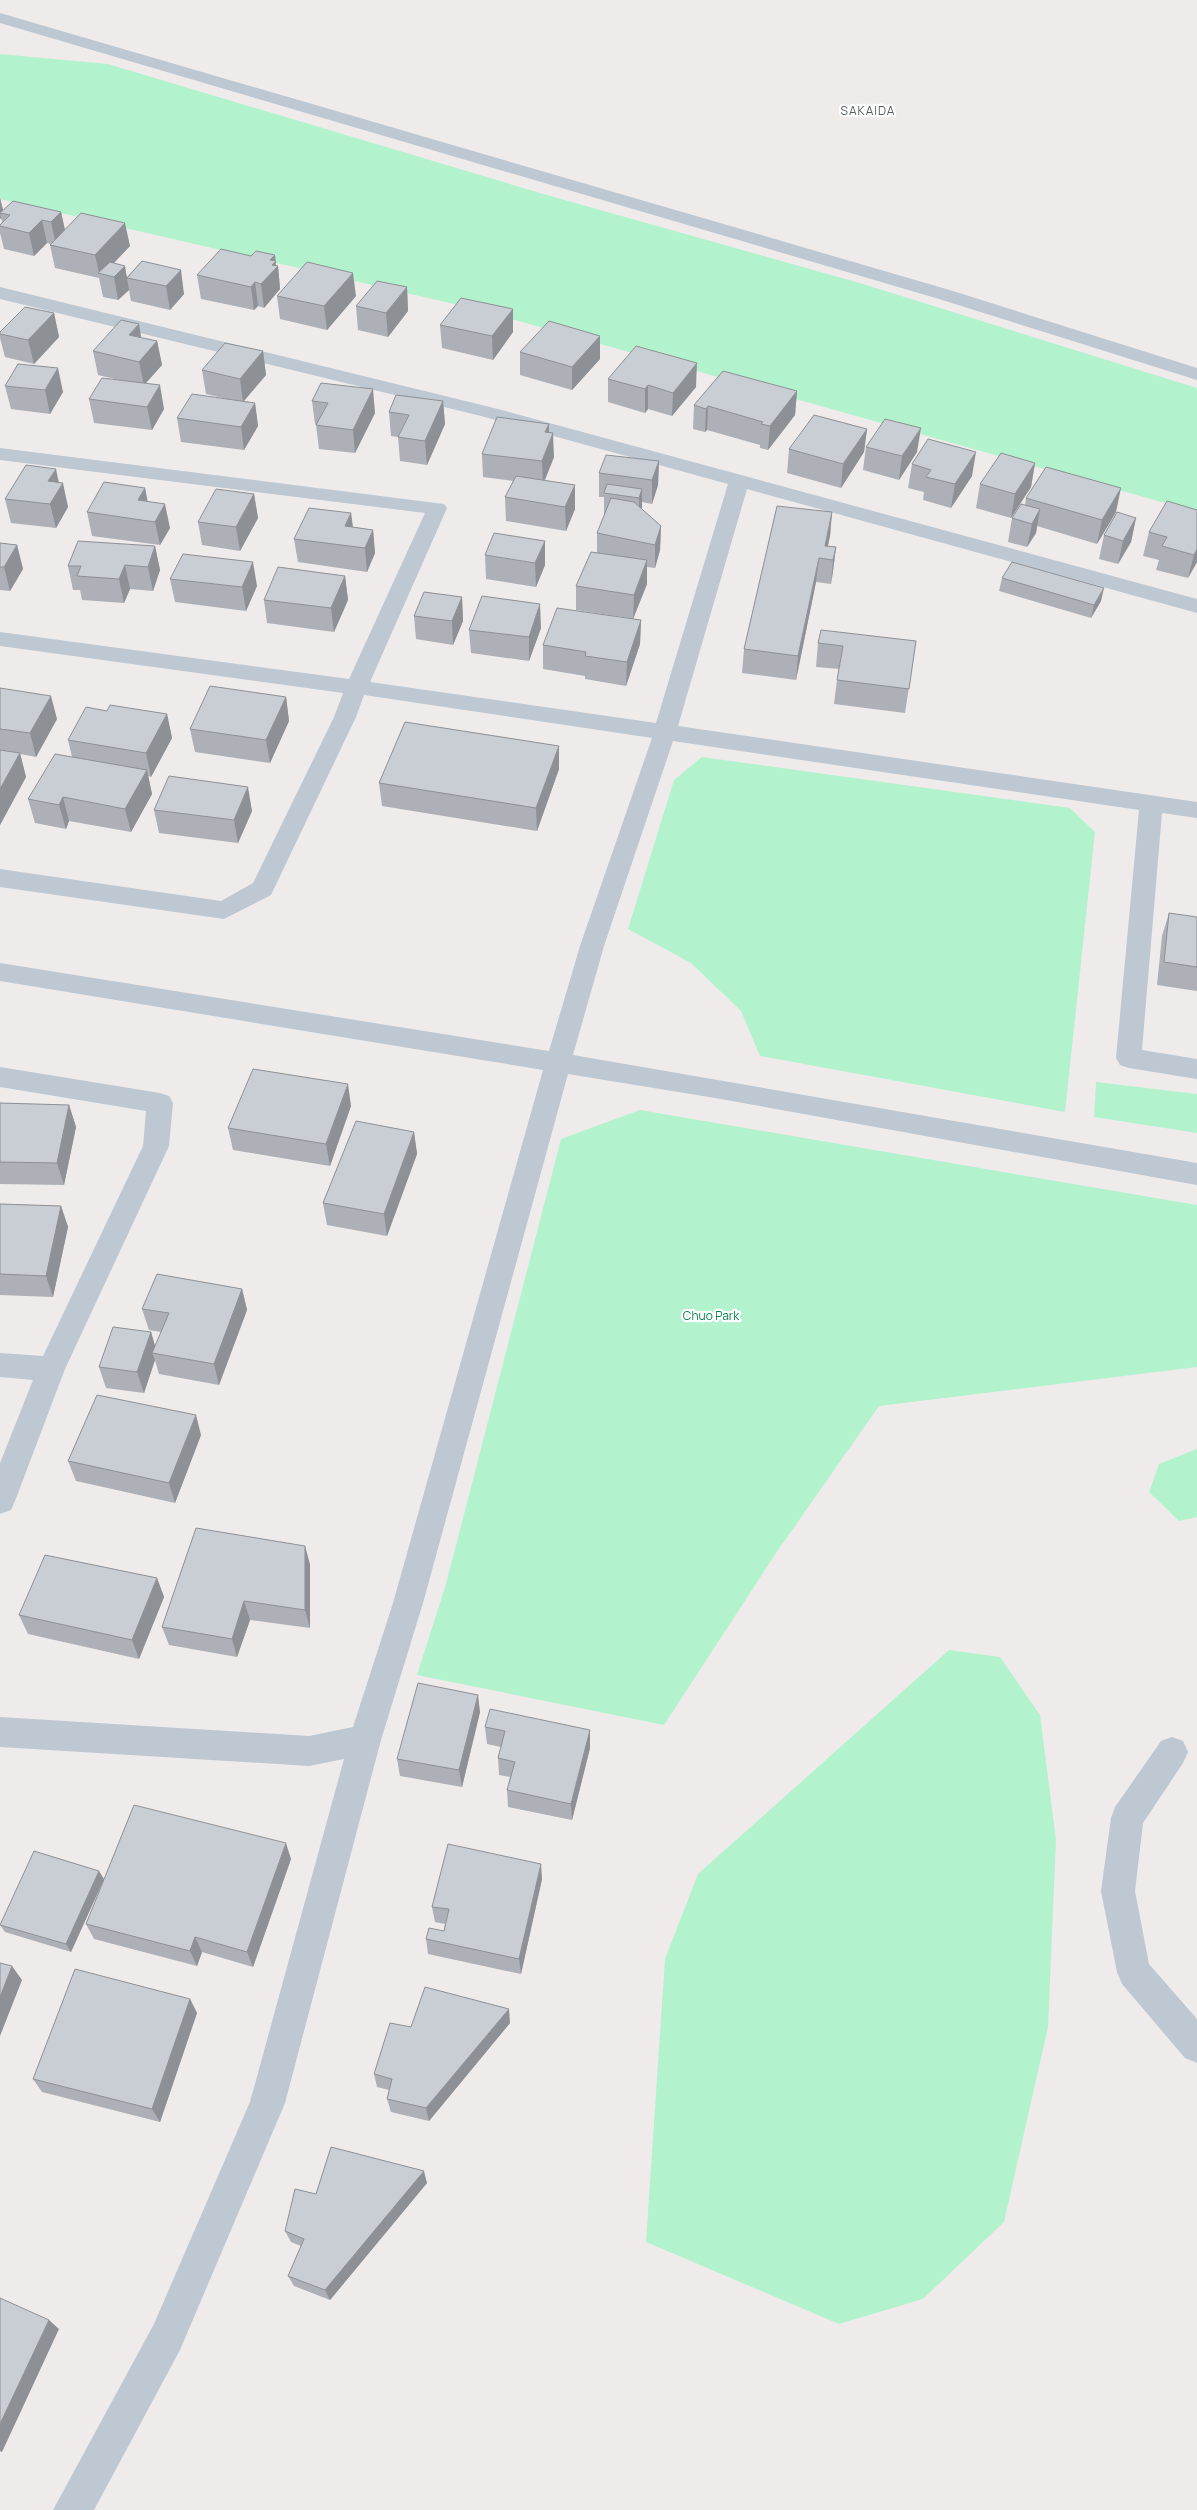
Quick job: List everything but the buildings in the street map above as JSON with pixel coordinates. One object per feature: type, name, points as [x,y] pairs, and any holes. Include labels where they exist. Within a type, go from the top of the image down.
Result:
[{"type":"street","points":[[0,18],[946,295],[1197,374]]},
{"type":"street","points":[[0,293],[487,412],[1197,606]]},
{"type":"street","points":[[0,454],[436,508],[356,687],[345,717],[262,888],[224,910],[0,878]]},
{"type":"street","points":[[73,2510],[167,2337],[267,2103],[365,1740],[408,1603],[592,946],[665,732],[739,482]]},
{"type":"street","points":[[0,639],[356,687],[1197,810]]},
{"type":"street","points":[[1150,804],[1129,1058],[1197,1069]]},
{"type":"street","points":[[0,972],[715,1088],[1197,1174]]},
{"type":"street","points":[[0,1077],[160,1103],[156,1146],[51,1369],[0,1501]]},
{"type":"street","points":[[0,1365],[51,1369]]},
{"type":"street","points":[[0,1732],[309,1751],[365,1740]]},
{"type":"street","points":[[1172,1752],[1127,1818],[1118,1891],[1134,1972],[1197,2046]]},
{"type":"green space","points":[[0,54],[108,64],[540,193],[863,284],[1197,388],[1197,512],[480,310],[0,199]]},
{"type":"green space","points":[[702,757],[1070,808],[1095,832],[1065,1112],[760,1056],[741,1011],[691,963],[628,929],[674,780]]},
{"type":"green space","points":[[1096,1082],[1197,1094],[1197,1133],[1094,1117]]},
{"type":"green space","name":"Chuo Park","points":[[640,1110],[1197,1205],[1197,1367],[879,1406],[776,1553],[664,1725],[417,1675],[446,1584],[561,1139]]},
{"type":"green space","points":[[1197,1449],[1197,1517],[1179,1521],[1149,1492],[1159,1464]]},
{"type":"green space","points":[[949,1650],[1000,1657],[1040,1715],[1056,1840],[1048,2027],[1004,2222],[923,2299],[839,2324],[646,2242],[665,1959],[698,1874]]},
{"type":"district","name":"SAKAIDA","points":[[868,111]]}]
